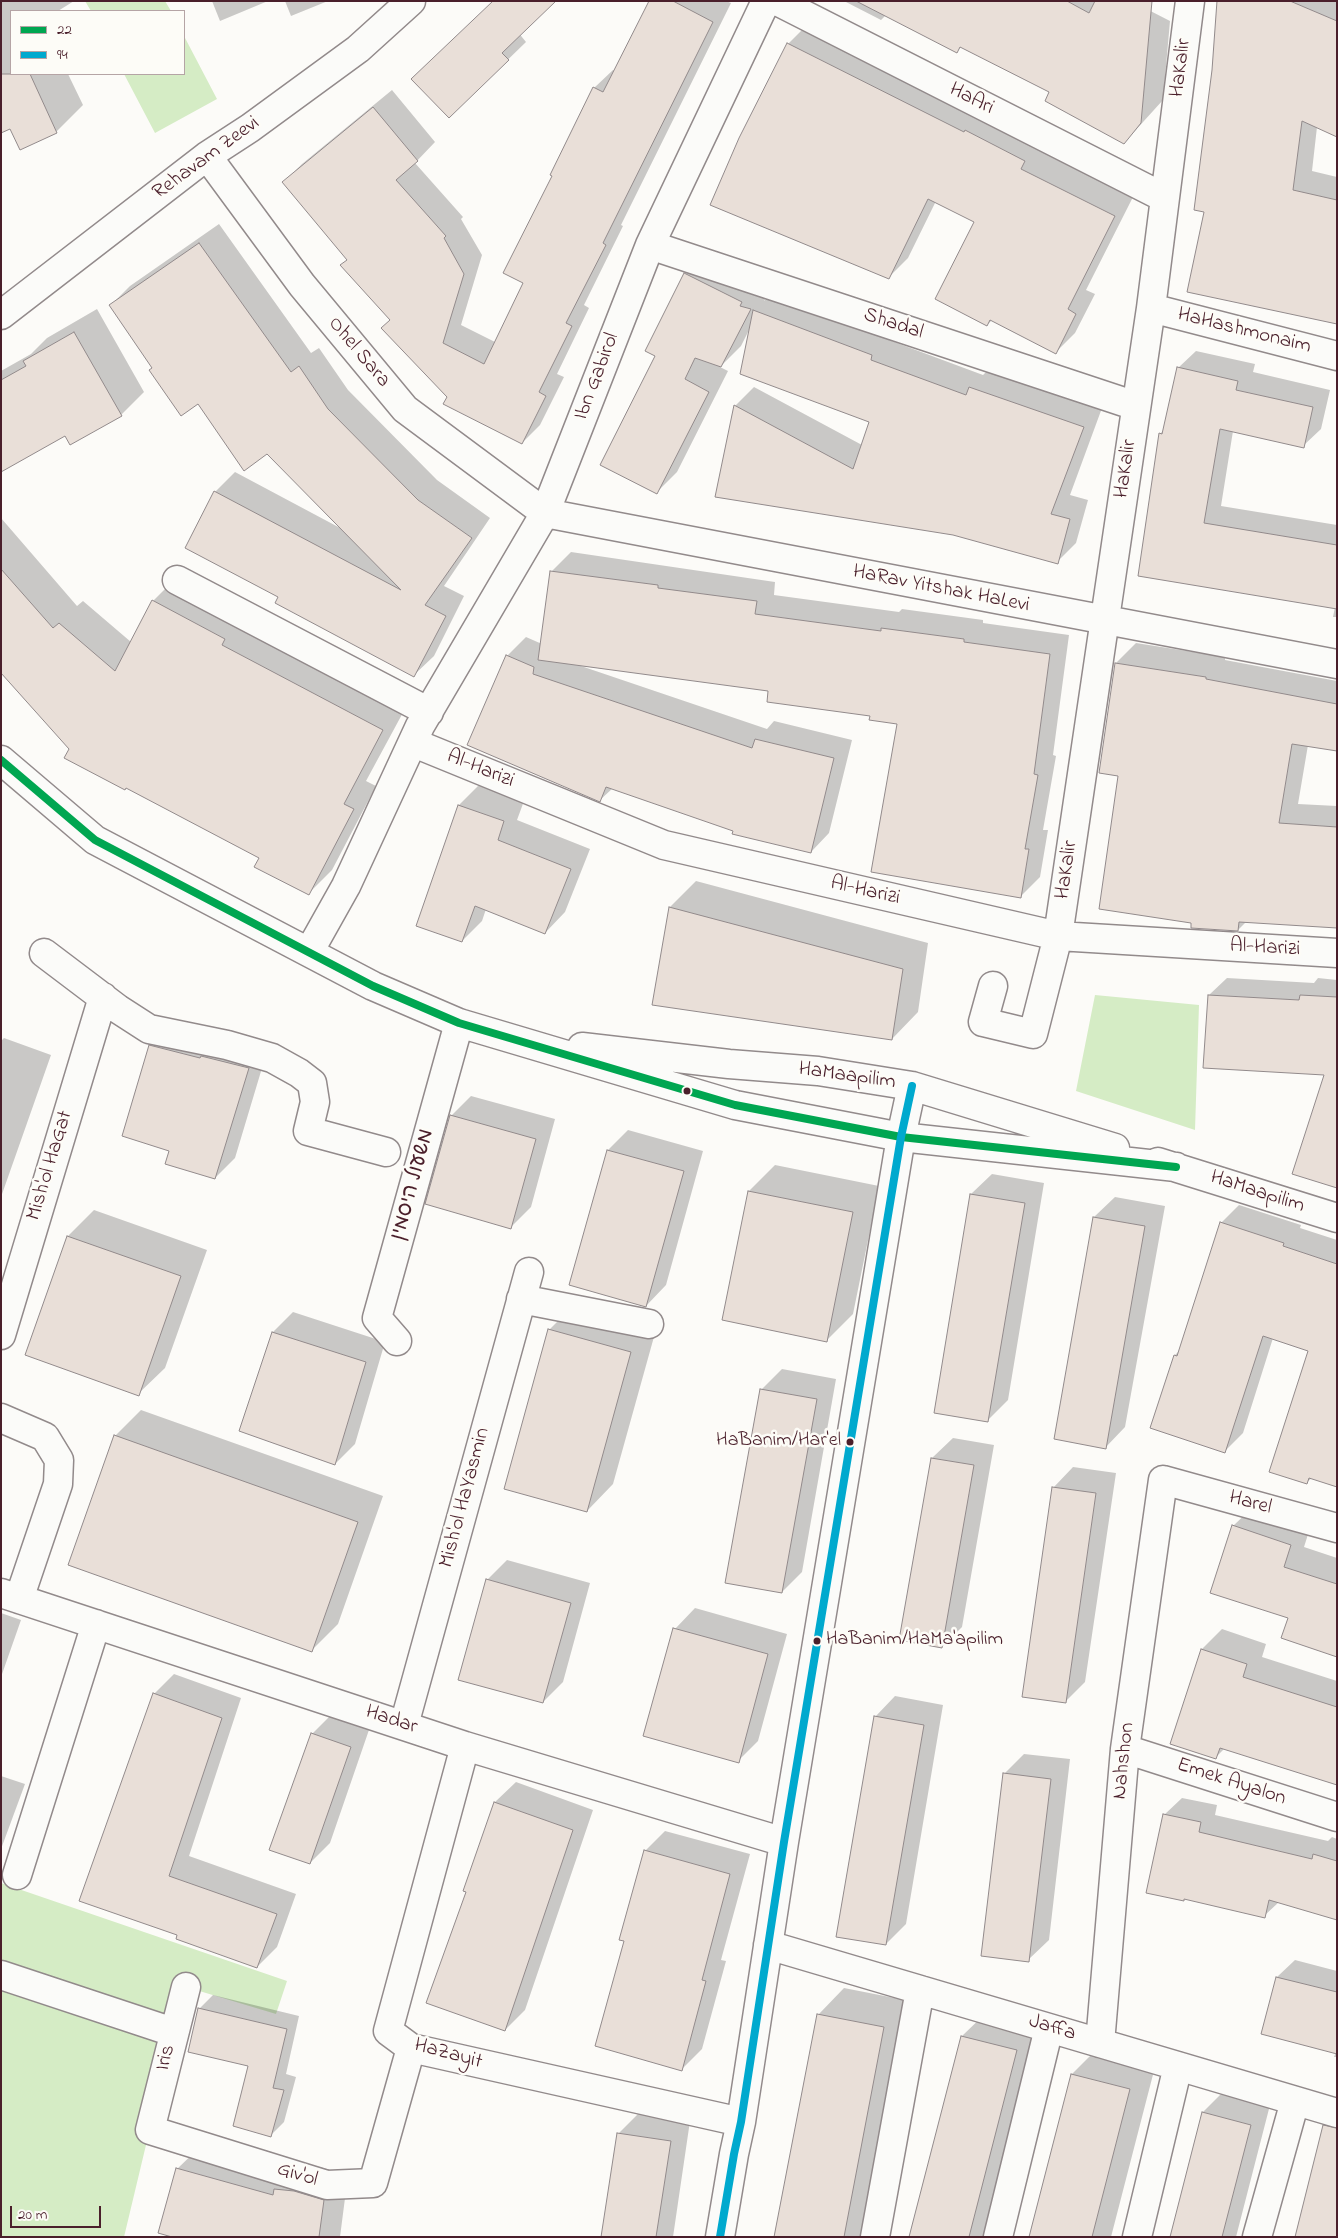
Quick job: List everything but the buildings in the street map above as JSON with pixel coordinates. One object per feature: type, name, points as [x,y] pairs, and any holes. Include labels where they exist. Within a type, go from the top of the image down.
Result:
[{"type":"street","name":"Rehavam Zeevi","points":[[1,315],[207,156],[250,128],[358,49],[411,1]]},
{"type":"street","name":"Ibn Gabirol","points":[[309,952],[346,886],[414,743],[420,726],[545,513],[650,244],[766,1]]},
{"type":"street","name":"HaAri","points":[[777,1],[1165,198]]},
{"type":"street","name":"HaKalir","points":[[993,986],[983,1022],[1033,1034],[1058,936],[1150,308],[1190,1]]},
{"type":"street","name":"Ohel Sara","points":[[207,156],[302,285],[405,409],[545,513]]},
{"type":"street","name":"Shadal","points":[[650,244],[1136,406]]},
{"type":"street","name":"HaHashmonaim","points":[[1150,308],[1337,356]]},
{"type":"street","name":"HaRav Yitshak HaLevi","points":[[545,513],[1337,664]]},
{"type":"street","points":[[177,580],[429,712]]},
{"type":"street","name":"Al-Harizi","points":[[414,743],[664,845],[1058,936],[1337,953]]},
{"type":"street","name":"HaMaapilim","points":[[1,760],[95,840],[373,986],[459,1023],[735,1105],[901,1137],[1176,1167]]},
{"type":"street","points":[[44,954],[103,998],[149,1029],[226,1045],[272,1058],[299,1073],[312,1083],[315,1102],[308,1131],[386,1152]]},
{"type":"street","name":"Mish'ol HaGat","points":[[1,1335],[103,998]]},
{"type":"street","name":"משעול היסמין","points":[[397,1341],[377,1318],[459,1023]]},
{"type":"street","name":"HaMaapilim","points":[[506,1038],[729,1064],[818,1071],[912,1086],[1337,1218]]},
{"type":"street","points":[[720,2237],[741,2122],[784,1842],[901,1137],[912,1086]]},
{"type":"street","name":"Mish'ol HaYasmin","points":[[404,1725],[529,1272]]},
{"type":"street","points":[[521,1299],[649,1324]]},
{"type":"street","points":[[1,1418],[45,1437],[59,1460],[58,1484],[10,1596]]},
{"type":"street","name":"Harel","points":[[1163,1480],[1337,1528]]},
{"type":"street","name":"Nahshon","points":[[1100,2043],[1125,1749],[1163,1480]]},
{"type":"street","name":"Hadar","points":[[10,1596],[465,1746],[784,1842]]},
{"type":"street","points":[[17,1874],[96,1624]]},
{"type":"street","name":"HaZayit","points":[[465,1746],[388,2031],[411,2048],[741,2122]]},
{"type":"street","name":"Emek Ayalon","points":[[1125,1749],[1337,1817]]},
{"type":"street","name":"Jaffa","points":[[768,1945],[1337,2113]]},
{"type":"street","points":[[1,1975],[174,2032]]},
{"type":"street","name":"Iris","points":[[150,2130],[186,1987]]},
{"type":"street","points":[[875,2237],[920,1990]]},
{"type":"street","points":[[998,2237],[1049,2028]]},
{"type":"street","name":"Giv'ol","points":[[150,2130],[326,2185],[373,2183],[411,2048]]},
{"type":"street","points":[[1137,2237],[1178,2066]]},
{"type":"street","points":[[1257,2237],[1295,2101]]},
{"type":"green space","points":[[85,1],[165,1],[170,10],[90,10]]},
{"type":"green space","points":[[185,38],[217,99],[155,133],[125,75],[185,75]]},
{"type":"green space","points":[[1095,995],[1199,1005],[1195,1130],[1076,1091]]},
{"type":"green space","points":[[1,1883],[287,1981],[276,2014],[186,1987],[173,2032],[124,2237],[1,2237]]},
{"type":"transit line","name":"22","points":[[1,760],[95,840],[373,986],[459,1023],[735,1105],[901,1137],[1176,1167]]},
{"type":"transit line","name":"94","points":[[720,2237],[741,2122],[784,1842],[901,1137],[912,1086]]},
{"type":"place","name":"HaBanim/Har'el","points":[[850,1442]]},
{"type":"place","name":"HaBanim/HaMa'apilim","points":[[817,1641]]}]
